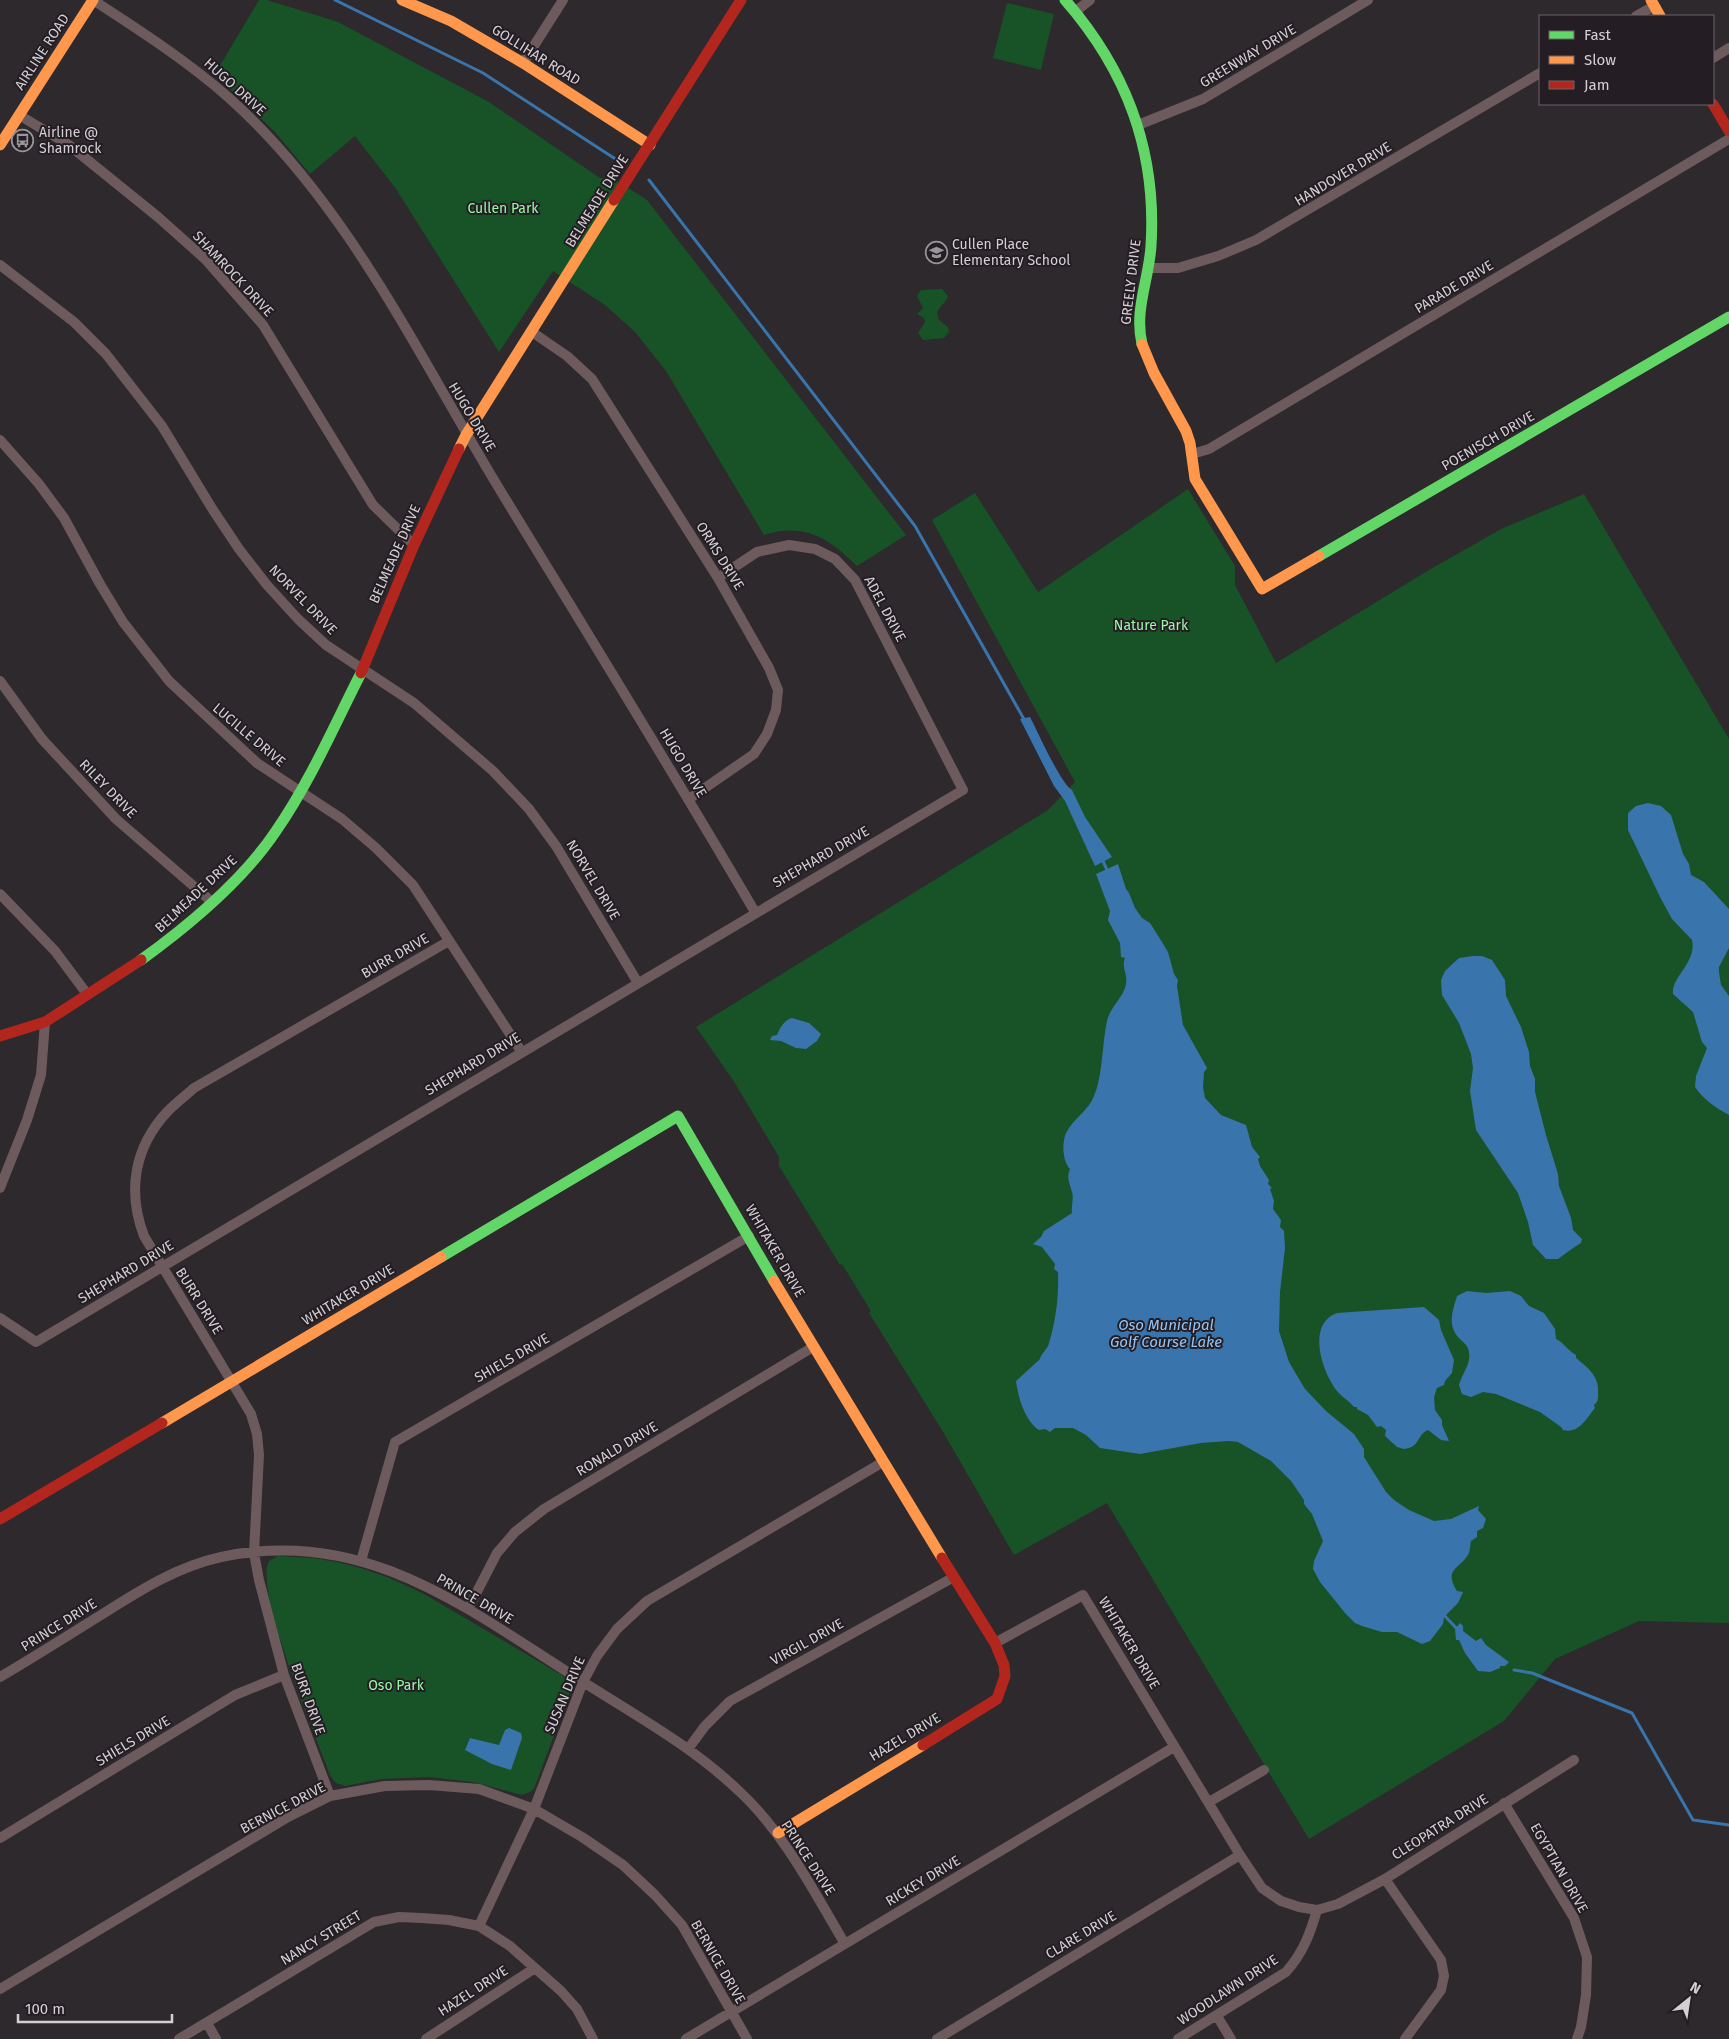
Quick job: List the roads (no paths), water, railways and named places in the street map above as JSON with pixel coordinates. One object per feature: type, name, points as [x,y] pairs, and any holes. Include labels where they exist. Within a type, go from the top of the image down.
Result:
[{"type":"street","name":"AIRLINE ROAD","points":[[0,145],[93,0]]},
{"type":"street","name":"HUGO DRIVE","points":[[93,0],[188,64],[227,96],[258,126],[322,201],[370,270],[466,435],[689,800],[755,912]]},
{"type":"street","name":"GOLLIHAR ROAD","points":[[402,0],[451,21],[523,63],[650,145]]},
{"type":"street","points":[[523,63],[563,0]]},
{"type":"street","name":"BELMEADE DRIVE","points":[[0,1036],[45,1022],[136,964],[176,935],[252,861],[276,832],[300,793],[362,670],[414,545],[466,435],[741,0]]},
{"type":"street","name":"GREELY DRIVE","points":[[1065,0],[1076,11],[1102,47],[1126,94],[1138,125],[1151,193],[1151,248],[1140,306],[1140,336],[1151,371],[1187,432],[1195,479],[1262,590]]},
{"type":"street","points":[[1076,11],[1090,0]]},
{"type":"street","name":"GREENWAY DRIVE","points":[[1138,125],[1202,99],[1368,0]]},
{"type":"street","points":[[1637,15],[1652,3],[1659,15]]},
{"type":"street","points":[[1714,57],[1729,48]]},
{"type":"street","name":"HANDOVER DRIVE","points":[[1148,268],[1178,268],[1218,256],[1256,240],[1284,226],[1539,74]]},
{"type":"street","points":[[1713,105],[1729,131]]},
{"type":"street","name":"SHAMROCK DRIVE","points":[[19,115],[69,145],[158,217],[204,259],[263,325],[374,505],[414,545]]},
{"type":"street","name":"PARADE DRIVE","points":[[1192,454],[1209,449],[1729,139]]},
{"type":"street","name":"NORVEL DRIVE","points":[[0,265],[67,317],[106,354],[162,426],[239,549],[267,585],[298,619],[326,645],[414,703],[492,771],[529,809],[556,846],[638,983]]},
{"type":"street","name":"POENISCH DRIVE","points":[[1262,590],[1729,318]]},
{"type":"street","name":"ORMS DRIVE","points":[[532,332],[568,356],[592,379],[718,578],[769,668],[778,690],[776,710],[767,734],[754,754],[689,800]]},
{"type":"street","name":"LUCILLE DRIVE","points":[[0,440],[39,484],[64,518],[123,622],[169,681],[257,763],[342,820],[376,848],[414,885],[522,1051]]},
{"type":"street","name":"ADEL DRIVE","points":[[718,578],[757,552],[788,544],[815,549],[835,559],[855,580],[963,790]]},
{"type":"street","name":"RILEY DRIVE","points":[[0,681],[42,739],[116,819],[212,902]]},
{"type":"street","name":"SHEPHARD DRIVE","points":[[0,1318],[36,1342],[755,912],[963,790]]},
{"type":"street","points":[[0,894],[55,951],[87,994]]},
{"type":"street","name":"BURR DRIVE","points":[[330,1796],[284,1675],[259,1580],[254,1553],[259,1455],[257,1434],[251,1414],[144,1236],[136,1216],[136,1168],[143,1148],[167,1112],[194,1088],[449,941]]},
{"type":"street","points":[[0,1188],[27,1120],[41,1075],[45,1022]]},
{"type":"street","name":"WHITAKER DRIVE","points":[[0,1519],[678,1116],[813,1347],[995,1643],[1082,1595],[1262,1888],[1281,1901],[1298,1907],[1317,1910]]},
{"type":"street","name":"SHIELS DRIVE","points":[[361,1560],[395,1442],[749,1236]]},
{"type":"street","name":"RONALD DRIVE","points":[[468,1609],[497,1553],[516,1532],[544,1509],[813,1347]]},
{"type":"street","name":"SUSAN DRIVE","points":[[479,1926],[534,1809],[583,1682],[597,1656],[616,1629],[647,1601],[883,1462]]},
{"type":"street","name":"PRINCE DRIVE","points":[[0,1677],[155,1582],[195,1565],[221,1558],[282,1550],[309,1551],[361,1560],[411,1578],[468,1609],[647,1720],[688,1749],[741,1792],[778,1833],[845,1944]]},
{"type":"street","name":"VIRGIL DRIVE","points":[[688,1749],[705,1726],[730,1701],[954,1576]]},
{"type":"street","name":"HAZEL DRIVE","points":[[778,1833],[997,1699],[1004,1684],[1006,1667],[995,1643]]},
{"type":"street","name":"SHIELS DRIVE","points":[[0,1838],[236,1695],[284,1675]]},
{"type":"street","name":"RICKEY DRIVE","points":[[686,2039],[1174,1747]]},
{"type":"street","name":"CLEOPATRA DRIVE","points":[[1317,1910],[1338,1904],[1385,1879],[1574,1760]]},
{"type":"street","points":[[1208,1802],[1264,1770]]},
{"type":"street","name":"BERNICE DRIVE","points":[[0,1989],[288,1817],[330,1796],[385,1786],[429,1785],[479,1789],[534,1809],[582,1837],[623,1865],[655,1895],[682,1926],[747,2039]]},
{"type":"street","name":"EGYPTIAN DRIVE","points":[[1504,1803],[1574,1918],[1587,1957],[1586,1995],[1577,2039]]},
{"type":"street","name":"CLARE DRIVE","points":[[937,2039],[1240,1855]]},
{"type":"street","points":[[1385,1879],[1441,1960],[1444,1976],[1441,1990],[1405,2039]]},
{"type":"street","name":"WOODLAWN DRIVE","points":[[1178,2039],[1286,1972],[1298,1958],[1309,1936],[1317,1910]]},
{"type":"street","name":"NANCY STREET","points":[[178,2039],[374,1922],[399,1917],[449,1920],[479,1926],[510,1946],[561,1991],[577,2009],[593,2039]]},
{"type":"street","name":"HAZEL DRIVE","points":[[426,2039],[536,1968]]},
{"type":"street","points":[[1217,2016],[1230,2039]]},
{"type":"street","points":[[206,2023],[216,2039]]},
{"type":"water","points":[[1030,717],[1056,769],[1072,790],[1085,817],[1112,857],[1095,866],[1065,801],[1054,786],[1020,719]]},
{"type":"water","points":[[1648,803],[1661,806],[1671,815],[1683,854],[1689,864],[1691,875],[1704,882],[1729,909],[1729,948],[1719,967],[1719,972],[1721,985],[1729,996],[1729,1115],[1710,1103],[1695,1087],[1696,1076],[1707,1048],[1702,1042],[1693,1012],[1673,994],[1673,988],[1691,956],[1692,940],[1672,919],[1628,830],[1628,813],[1636,806]]},
{"type":"water","name":"Oso Municipal Golf Course Lake","points":[[1118,864],[1126,889],[1135,908],[1142,918],[1150,923],[1168,952],[1174,974],[1178,980],[1177,986],[1183,1025],[1207,1068],[1204,1072],[1203,1087],[1205,1098],[1221,1115],[1246,1125],[1252,1147],[1260,1157],[1258,1159],[1260,1166],[1269,1180],[1268,1184],[1272,1188],[1270,1189],[1274,1201],[1273,1209],[1281,1220],[1280,1227],[1284,1231],[1285,1248],[1280,1292],[1279,1331],[1289,1362],[1305,1389],[1326,1411],[1354,1434],[1364,1449],[1364,1457],[1386,1492],[1394,1500],[1409,1510],[1434,1521],[1451,1519],[1479,1506],[1478,1510],[1486,1519],[1483,1528],[1477,1531],[1477,1537],[1471,1541],[1469,1553],[1452,1573],[1453,1583],[1457,1591],[1463,1592],[1458,1603],[1444,1617],[1443,1624],[1430,1641],[1422,1644],[1397,1632],[1382,1632],[1362,1626],[1355,1623],[1345,1613],[1320,1582],[1313,1569],[1314,1561],[1323,1541],[1312,1514],[1304,1504],[1304,1500],[1291,1481],[1271,1461],[1238,1442],[1201,1443],[1140,1454],[1100,1448],[1086,1435],[1073,1428],[1055,1428],[1050,1432],[1045,1429],[1039,1430],[1030,1421],[1023,1408],[1016,1381],[1040,1359],[1048,1345],[1055,1316],[1058,1290],[1058,1272],[1054,1269],[1055,1264],[1042,1247],[1033,1244],[1041,1237],[1044,1231],[1072,1213],[1073,1194],[1068,1178],[1070,1169],[1065,1161],[1063,1146],[1065,1137],[1069,1128],[1092,1101],[1094,1096],[1101,1069],[1107,1021],[1126,984],[1125,958],[1121,957],[1120,943],[1108,920],[1110,911],[1096,874]]},
{"type":"water","points":[[1482,956],[1492,960],[1505,980],[1506,996],[1521,1027],[1529,1052],[1530,1066],[1535,1079],[1535,1092],[1558,1174],[1559,1186],[1571,1218],[1573,1230],[1582,1239],[1581,1243],[1558,1259],[1546,1259],[1533,1245],[1528,1222],[1518,1193],[1476,1130],[1470,1091],[1473,1068],[1471,1054],[1459,1023],[1442,995],[1441,980],[1445,971],[1459,958]]},
{"type":"water","points":[[792,1018],[809,1023],[821,1034],[817,1041],[806,1049],[796,1048],[781,1041],[770,1040],[772,1036],[777,1035],[785,1022]]},
{"type":"water","points":[[1467,1291],[1486,1293],[1510,1291],[1521,1296],[1529,1306],[1544,1313],[1555,1329],[1556,1339],[1576,1355],[1576,1358],[1592,1372],[1597,1381],[1598,1397],[1594,1405],[1595,1408],[1582,1425],[1573,1430],[1563,1430],[1540,1412],[1496,1394],[1483,1392],[1471,1397],[1462,1394],[1459,1385],[1468,1365],[1469,1352],[1466,1345],[1455,1332],[1452,1317],[1457,1296]]},
{"type":"water","points":[[1424,1307],[1439,1320],[1441,1330],[1454,1360],[1452,1373],[1444,1385],[1437,1388],[1434,1397],[1435,1410],[1442,1420],[1442,1425],[1449,1441],[1441,1440],[1428,1430],[1424,1432],[1413,1446],[1404,1449],[1397,1447],[1385,1436],[1386,1430],[1381,1426],[1377,1427],[1368,1415],[1354,1407],[1337,1391],[1331,1383],[1322,1361],[1319,1338],[1322,1327],[1327,1319],[1337,1313]]},
{"type":"water","points":[[1460,1623],[1463,1626],[1463,1631],[1476,1641],[1481,1638],[1486,1645],[1509,1662],[1505,1666],[1500,1666],[1500,1668],[1490,1672],[1478,1671],[1465,1653],[1459,1640],[1456,1640],[1455,1629]]},
{"type":"water","points":[[509,1728],[521,1733],[522,1738],[511,1770],[492,1764],[465,1750],[470,1738],[499,1745],[505,1730]]},
{"type":"waterway","points":[[335,0],[483,73],[617,160]]},
{"type":"waterway","points":[[649,180],[915,526],[1025,721]]},
{"type":"waterway","points":[[1102,859],[1108,872]]},
{"type":"waterway","points":[[1443,1614],[1458,1630]]},
{"type":"waterway","points":[[1514,1670],[1532,1673],[1632,1713],[1693,1820],[1729,1825]]},
{"type":"place","name":"Airline @ Shamrock","points":[[23,140]]},
{"type":"place","name":"Cullen Place Elementary School","points":[[936,252]]},
{"type":"park label","name":"Cullen Park","points":[[503,208]]},
{"type":"park label","name":"Nature Park","points":[[1151,625]]},
{"type":"park label","name":"Oso Park","points":[[396,1685]]}]
